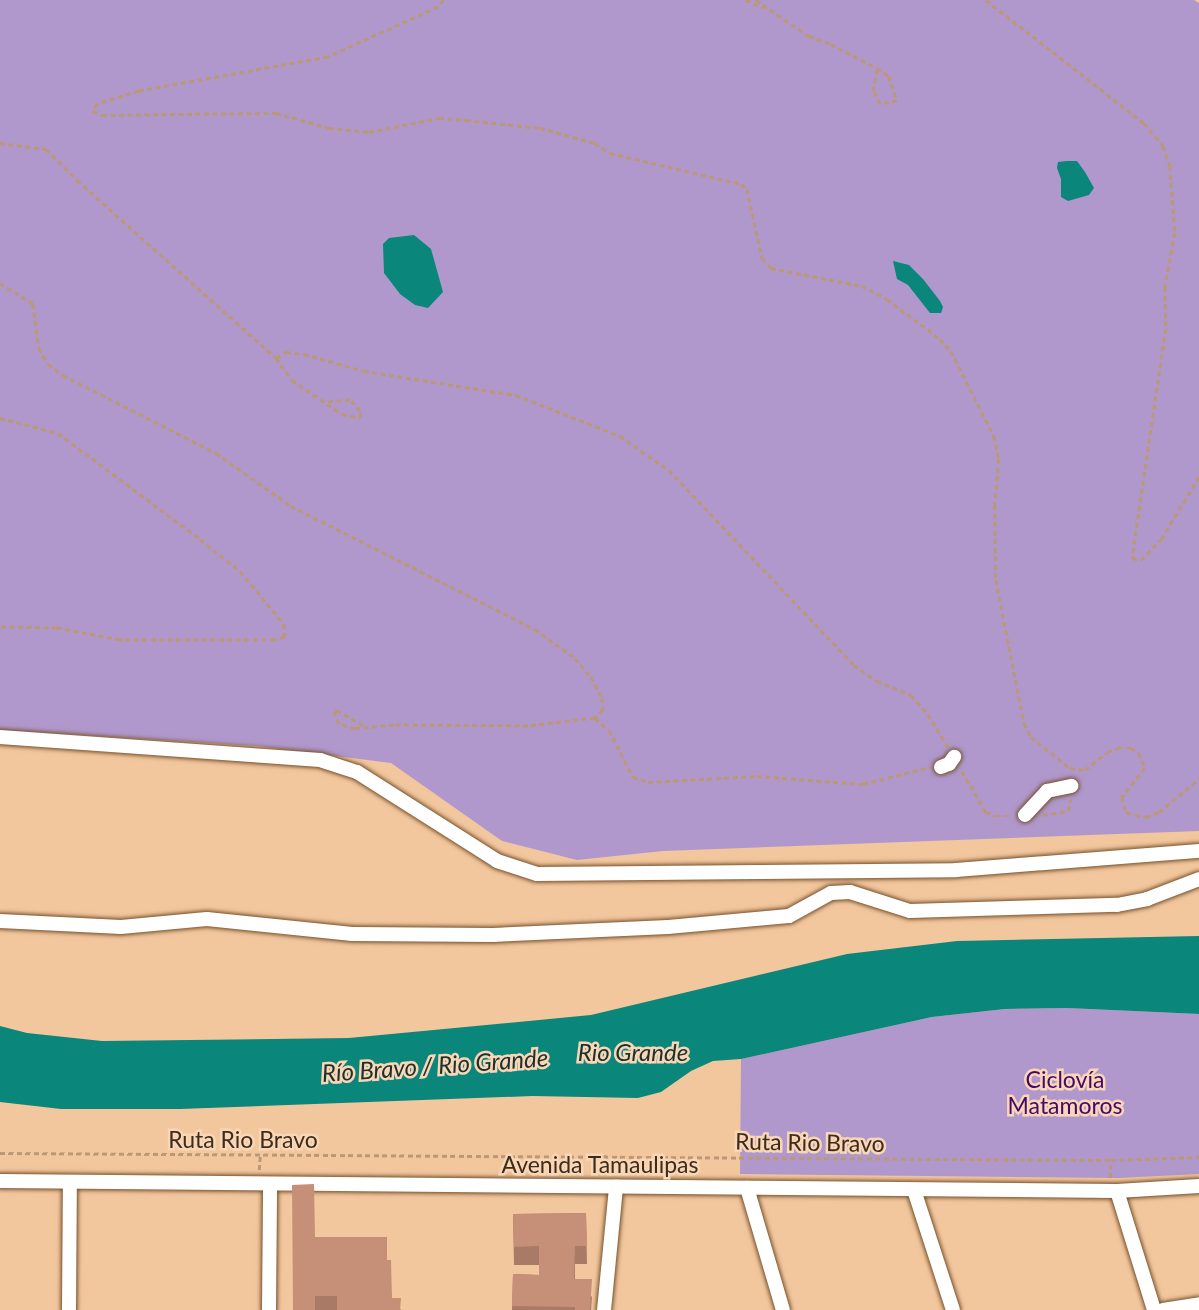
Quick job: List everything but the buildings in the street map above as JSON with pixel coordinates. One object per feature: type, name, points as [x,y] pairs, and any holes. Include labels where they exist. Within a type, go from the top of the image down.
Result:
[{"type":"street","points":[[0,737],[320,760],[357,772],[497,861],[537,874],[956,870],[1199,851]]},
{"type":"street","points":[[941,766],[949,764],[954,757]]},
{"type":"street","points":[[1025,815],[1046,791],[1071,786]]},
{"type":"street","points":[[0,920],[121,927],[208,919],[352,934],[493,935],[668,927],[789,916],[831,893],[850,892],[910,911],[1117,905],[1147,899],[1199,879]]},
{"type":"street","name":"Avenida Tamaulipas","points":[[0,1181],[1117,1191],[1199,1186]]},
{"type":"street","points":[[69,1310],[70,1182]]},
{"type":"street","points":[[269,1310],[271,1184]]},
{"type":"street","points":[[604,1310],[610,1187]]},
{"type":"street","points":[[747,1188],[783,1310]]},
{"type":"street","points":[[914,1190],[953,1310]]},
{"type":"street","points":[[1117,1191],[1154,1310]]},
{"type":"street","points":[[1163,1310],[1199,1304]]},
{"type":"path","points":[[444,0],[438,6],[328,57],[139,91],[97,104],[93,111],[102,115],[276,113],[329,128],[369,132],[439,118],[540,128],[595,143],[610,153],[741,184],[747,189],[762,258],[771,268],[862,286],[887,299],[940,339],[951,351],[994,436],[999,459],[995,505],[996,580],[1024,723],[1031,737],[1045,751],[1070,768],[1085,770],[1107,752],[1118,748],[1131,748],[1139,753],[1145,768],[1122,797],[1126,812],[1146,817],[1159,812],[1199,779]]},
{"type":"path","points":[[746,0],[770,10]]},
{"type":"path","points":[[756,0],[809,36],[877,68],[889,76],[897,102],[880,104],[873,91],[877,68]]},
{"type":"path","points":[[986,0],[1144,123],[1163,146],[1170,166],[1175,233],[1165,287],[1166,328],[1132,558],[1141,559],[1161,539],[1199,477]]},
{"type":"path","points":[[0,143],[46,149],[76,180],[276,358],[292,380],[325,402],[352,418],[360,418],[360,411],[350,400],[325,402]]},
{"type":"path","points":[[0,283],[33,304],[39,348],[48,363],[63,375],[118,406],[216,453],[291,506],[535,629],[575,658],[591,677],[602,698],[603,710],[595,718],[528,726],[355,729],[339,724],[334,714],[337,710],[366,727]]},
{"type":"path","points":[[276,358],[286,352],[304,354],[364,371],[516,395],[620,436],[669,470],[854,665],[877,681],[911,695],[928,714],[986,812],[996,816],[1068,811],[1072,803],[1071,786],[1079,769]]},
{"type":"path","points":[[0,418],[58,433],[200,539],[240,571],[284,624],[285,637],[275,640],[120,640],[57,628],[0,627]]},
{"type":"path","points":[[595,718],[609,730],[633,777],[648,782],[757,776],[863,783],[941,766],[965,775]]},
{"type":"path","name":"Ruta Rio Bravo","points":[[0,1153],[1111,1160],[1199,1157]]},
{"type":"path","points":[[605,1155],[610,1187]]},
{"type":"green space","points":[[0,0],[1194,0],[1199,3],[1199,831],[663,851],[577,860],[502,841],[391,763],[258,746],[0,730]]},
{"type":"green space","name":"Ciclovía Matamoros","points":[[1067,1008],[1199,1014],[1199,1174],[1119,1178],[740,1174],[741,1059],[932,1017],[1005,1009]]},
{"type":"water","points":[[1077,161],[1085,172],[1094,188],[1089,195],[1068,201],[1061,197],[1058,162]]},
{"type":"water","points":[[414,235],[431,249],[443,292],[428,308],[415,305],[400,294],[384,273],[383,244],[389,238]]},
{"type":"water","points":[[893,261],[909,265],[923,279],[940,301],[943,307],[941,313],[930,313],[908,285],[897,279]]},
{"type":"water","name":"Rio Grande","points":[[1199,936],[1199,1014],[1067,1008],[1005,1009],[932,1017],[741,1059],[713,1061],[691,1071],[661,1092],[638,1098],[532,1096],[180,1109],[61,1109],[0,1102],[0,1026],[27,1033],[102,1041],[349,1038],[591,1015],[847,954],[957,941]]},
{"type":"water label","name":"Río Bravo / Rio Grande","points":[[435,1065]]}]
